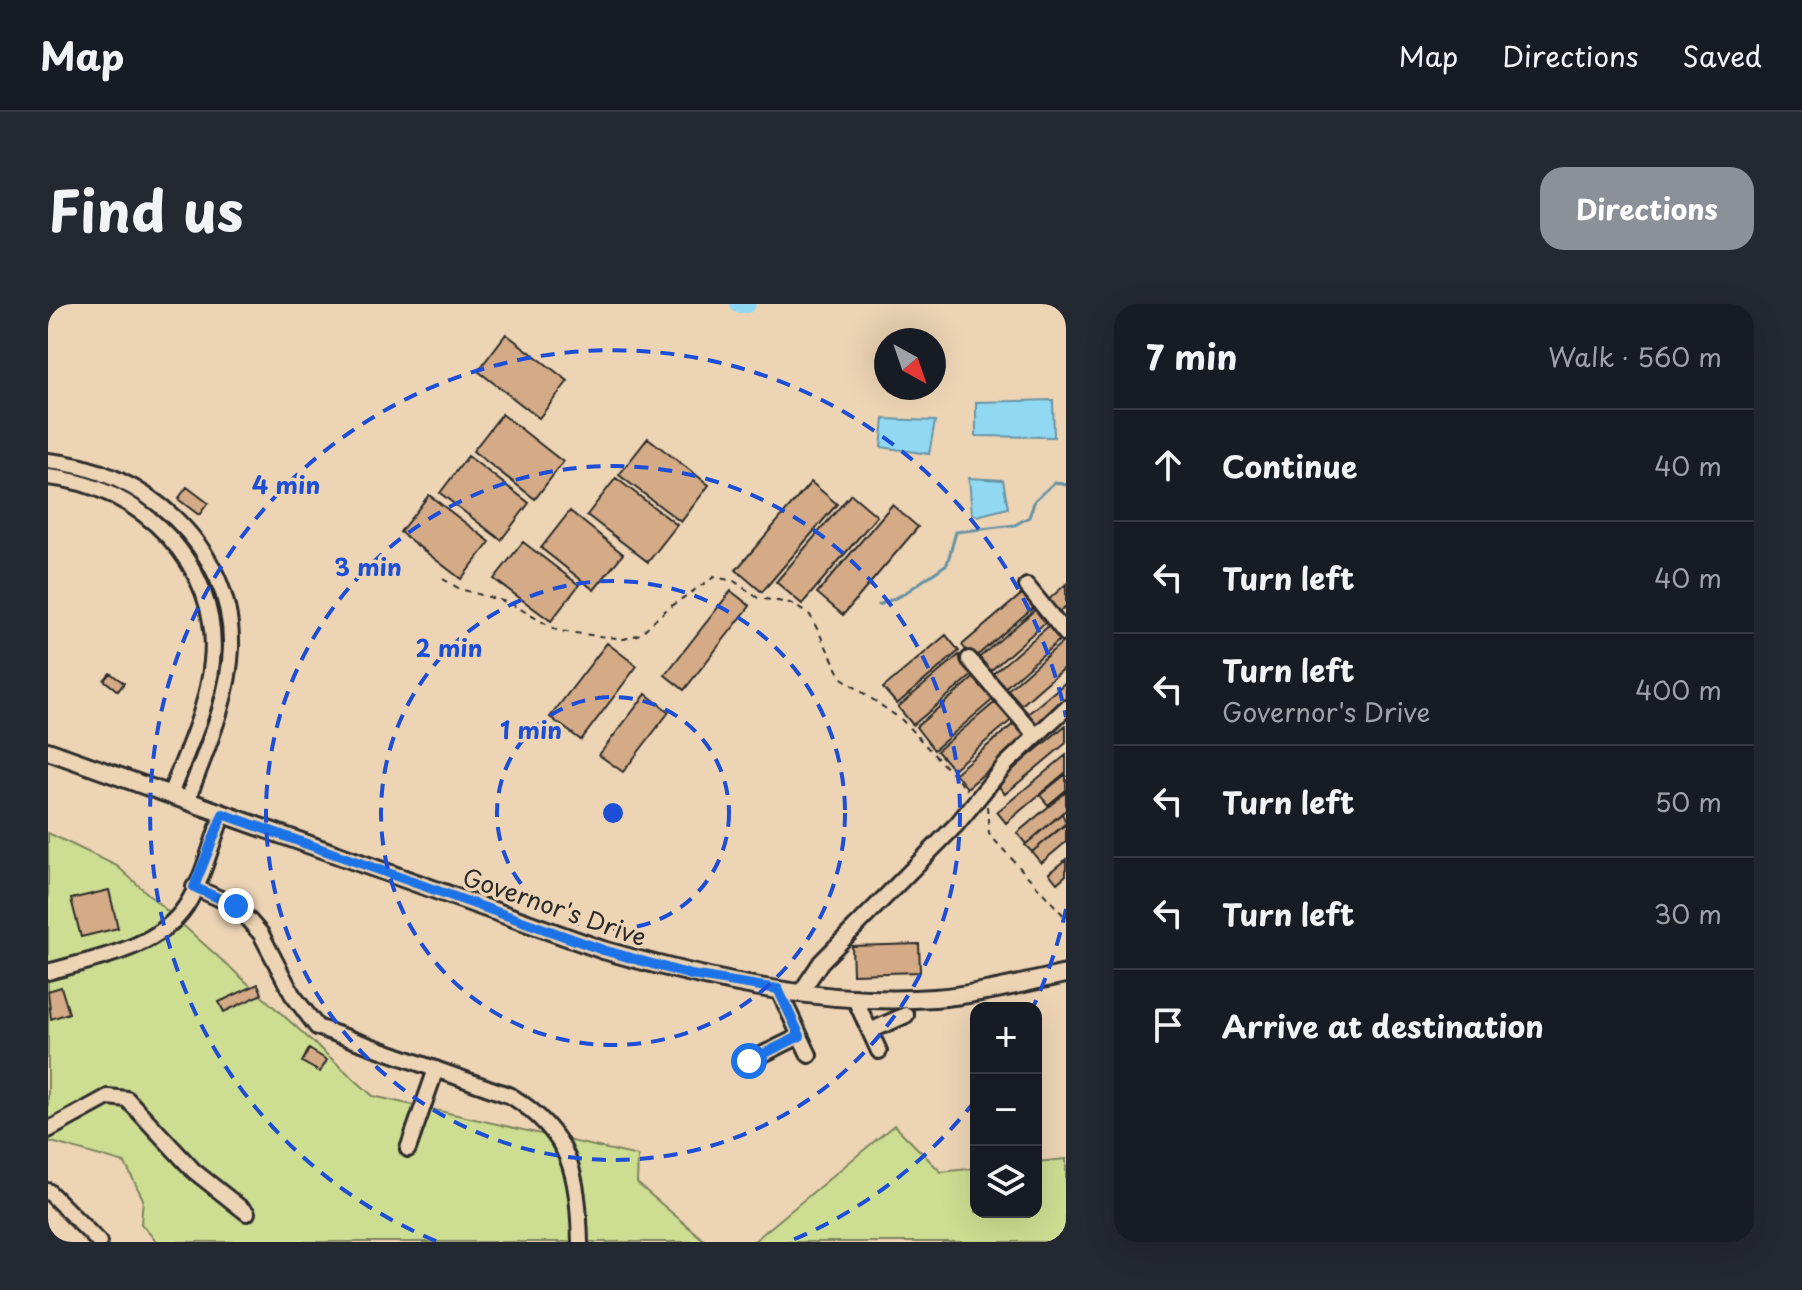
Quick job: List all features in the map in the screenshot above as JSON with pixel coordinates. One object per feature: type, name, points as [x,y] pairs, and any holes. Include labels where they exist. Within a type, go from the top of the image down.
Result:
[{"type":"main road","name":"Governor's Drive","points":[[48,751],[603,950],[691,975],[801,992],[854,997],[933,998],[1066,974]]},
{"type":"street","points":[[48,461],[108,474],[147,495],[186,530],[217,579],[230,626],[230,659],[219,712],[187,801]]},
{"type":"street","points":[[48,477],[107,491],[136,507],[178,547],[202,590],[212,626],[210,676],[170,795]]},
{"type":"street","points":[[1027,586],[1066,634]]},
{"type":"street","points":[[969,659],[1036,736]]},
{"type":"street","points":[[801,992],[821,962],[981,796],[1006,764],[1066,708]]},
{"type":"street","points":[[48,972],[145,941],[171,924],[187,905],[223,814]]},
{"type":"street","points":[[194,887],[236,906],[261,934],[292,994],[317,1027],[511,1096],[539,1113],[568,1151],[579,1210],[580,1242]]},
{"type":"street","points":[[778,989],[809,1055]]},
{"type":"street","points":[[854,997],[879,1051]]},
{"type":"street","points":[[870,1031],[906,1015]]},
{"type":"street","points":[[749,1061],[800,1036]]},
{"type":"street","points":[[408,1149],[436,1069]]},
{"type":"street","points":[[48,1130],[108,1097],[127,1099],[194,1171],[247,1213]]},
{"type":"street","points":[[48,1191],[99,1242]]},
{"type":"path","points":[[443,579],[460,589],[510,603],[558,631],[624,639],[640,634],[668,608],[714,577],[734,581],[758,598],[790,603],[810,615],[842,678],[902,720],[961,788],[981,796],[990,810],[989,834],[1066,918]]},
{"type":"green space","points":[[48,833],[117,866],[373,1096],[638,1156],[637,1183],[706,1242],[157,1242],[141,1224],[143,1199],[125,1163],[48,1141]]},
{"type":"green space","points":[[894,1125],[941,1172],[970,1169],[970,1218],[1042,1218],[1042,1161],[1066,1159],[1066,1242],[753,1242]]},
{"type":"water","points":[[1053,400],[1054,437],[976,436],[976,402]]},
{"type":"water","points":[[884,419],[935,421],[929,454],[881,447]]},
{"type":"water","points":[[969,478],[1003,480],[1008,508],[977,516],[972,513]]},
{"type":"building","points":[[506,334],[568,381],[539,418],[478,371]]},
{"type":"building","points":[[502,414],[563,462],[535,499],[473,451]]},
{"type":"building","points":[[648,438],[709,485],[681,522],[619,475]]},
{"type":"building","points":[[468,456],[529,503],[501,540],[440,493]]},
{"type":"building","points":[[616,478],[677,525],[648,562],[587,515]]},
{"type":"building","points":[[811,482],[837,504],[762,592],[736,570]]},
{"type":"building","points":[[187,487],[208,503],[199,515],[178,499]]},
{"type":"building","points":[[851,494],[877,516],[802,604],[776,582]]},
{"type":"building","points":[[429,495],[490,542],[461,579],[400,532]]},
{"type":"building","points":[[892,505],[918,527],[843,615],[817,593]]},
{"type":"building","points":[[570,511],[623,554],[594,590],[541,548]]},
{"type":"building","points":[[523,542],[579,585],[551,621],[494,579]]},
{"type":"building","points":[[1066,584],[1066,606],[1055,615],[1045,603]]},
{"type":"building","points":[[731,591],[750,606],[684,690],[665,675]]},
{"type":"building","points":[[1023,593],[1035,606],[973,659],[962,645]]},
{"type":"building","points":[[1037,608],[1048,620],[987,674],[975,661]]},
{"type":"building","points":[[1051,624],[1062,638],[1001,691],[989,677]]},
{"type":"building","points":[[946,635],[959,651],[897,704],[883,688]]},
{"type":"building","points":[[1065,640],[1066,666],[1017,709],[1004,693]]},
{"type":"building","points":[[607,643],[637,666],[581,740],[550,717]]},
{"type":"building","points":[[959,655],[975,673],[913,725],[898,707]]},
{"type":"building","points":[[110,673],[124,683],[118,691],[104,680]]},
{"type":"building","points":[[977,675],[996,697],[934,750],[916,727]]},
{"type":"building","points":[[1066,682],[1066,703],[1035,729],[1024,717]]},
{"type":"building","points":[[646,694],[669,712],[623,772],[599,755]]},
{"type":"building","points":[[999,699],[1015,717],[953,769],[937,751]]},
{"type":"building","points":[[1017,721],[1030,735],[967,788],[955,773]]},
{"type":"building","points":[[1066,725],[1066,743],[1005,794],[996,783]]},
{"type":"building","points":[[1066,755],[1066,772],[1006,823],[997,812]]},
{"type":"building","points":[[1066,774],[1066,790],[1048,805],[1040,795]]},
{"type":"building","points":[[1066,792],[1066,810],[1026,844],[1017,833]]},
{"type":"building","points":[[1062,813],[1066,823],[1032,852],[1025,845]]},
{"type":"building","points":[[1066,824],[1066,842],[1041,863],[1032,852]]},
{"type":"building","points":[[1066,859],[1066,875],[1057,883],[1049,873]]},
{"type":"building","points":[[109,890],[118,928],[81,937],[71,899]]},
{"type":"building","points":[[919,944],[920,972],[853,974],[852,946]]},
{"type":"building","points":[[258,984],[262,994],[224,1012],[219,1002]]},
{"type":"building","points":[[61,987],[69,1013],[51,1019],[48,991]]},
{"type":"building","points":[[309,1049],[327,1060],[320,1072],[302,1062]]},
{"type":"waterway","points":[[739,304],[747,304]]},
{"type":"waterway","points":[[879,605],[902,595],[947,564],[956,532],[1015,525],[1029,517],[1035,500],[1055,482],[1066,485]]},
{"type":"route","points":[[236,906],[194,887],[223,814],[603,950],[691,975],[778,989],[800,1036],[749,1061]]}]
